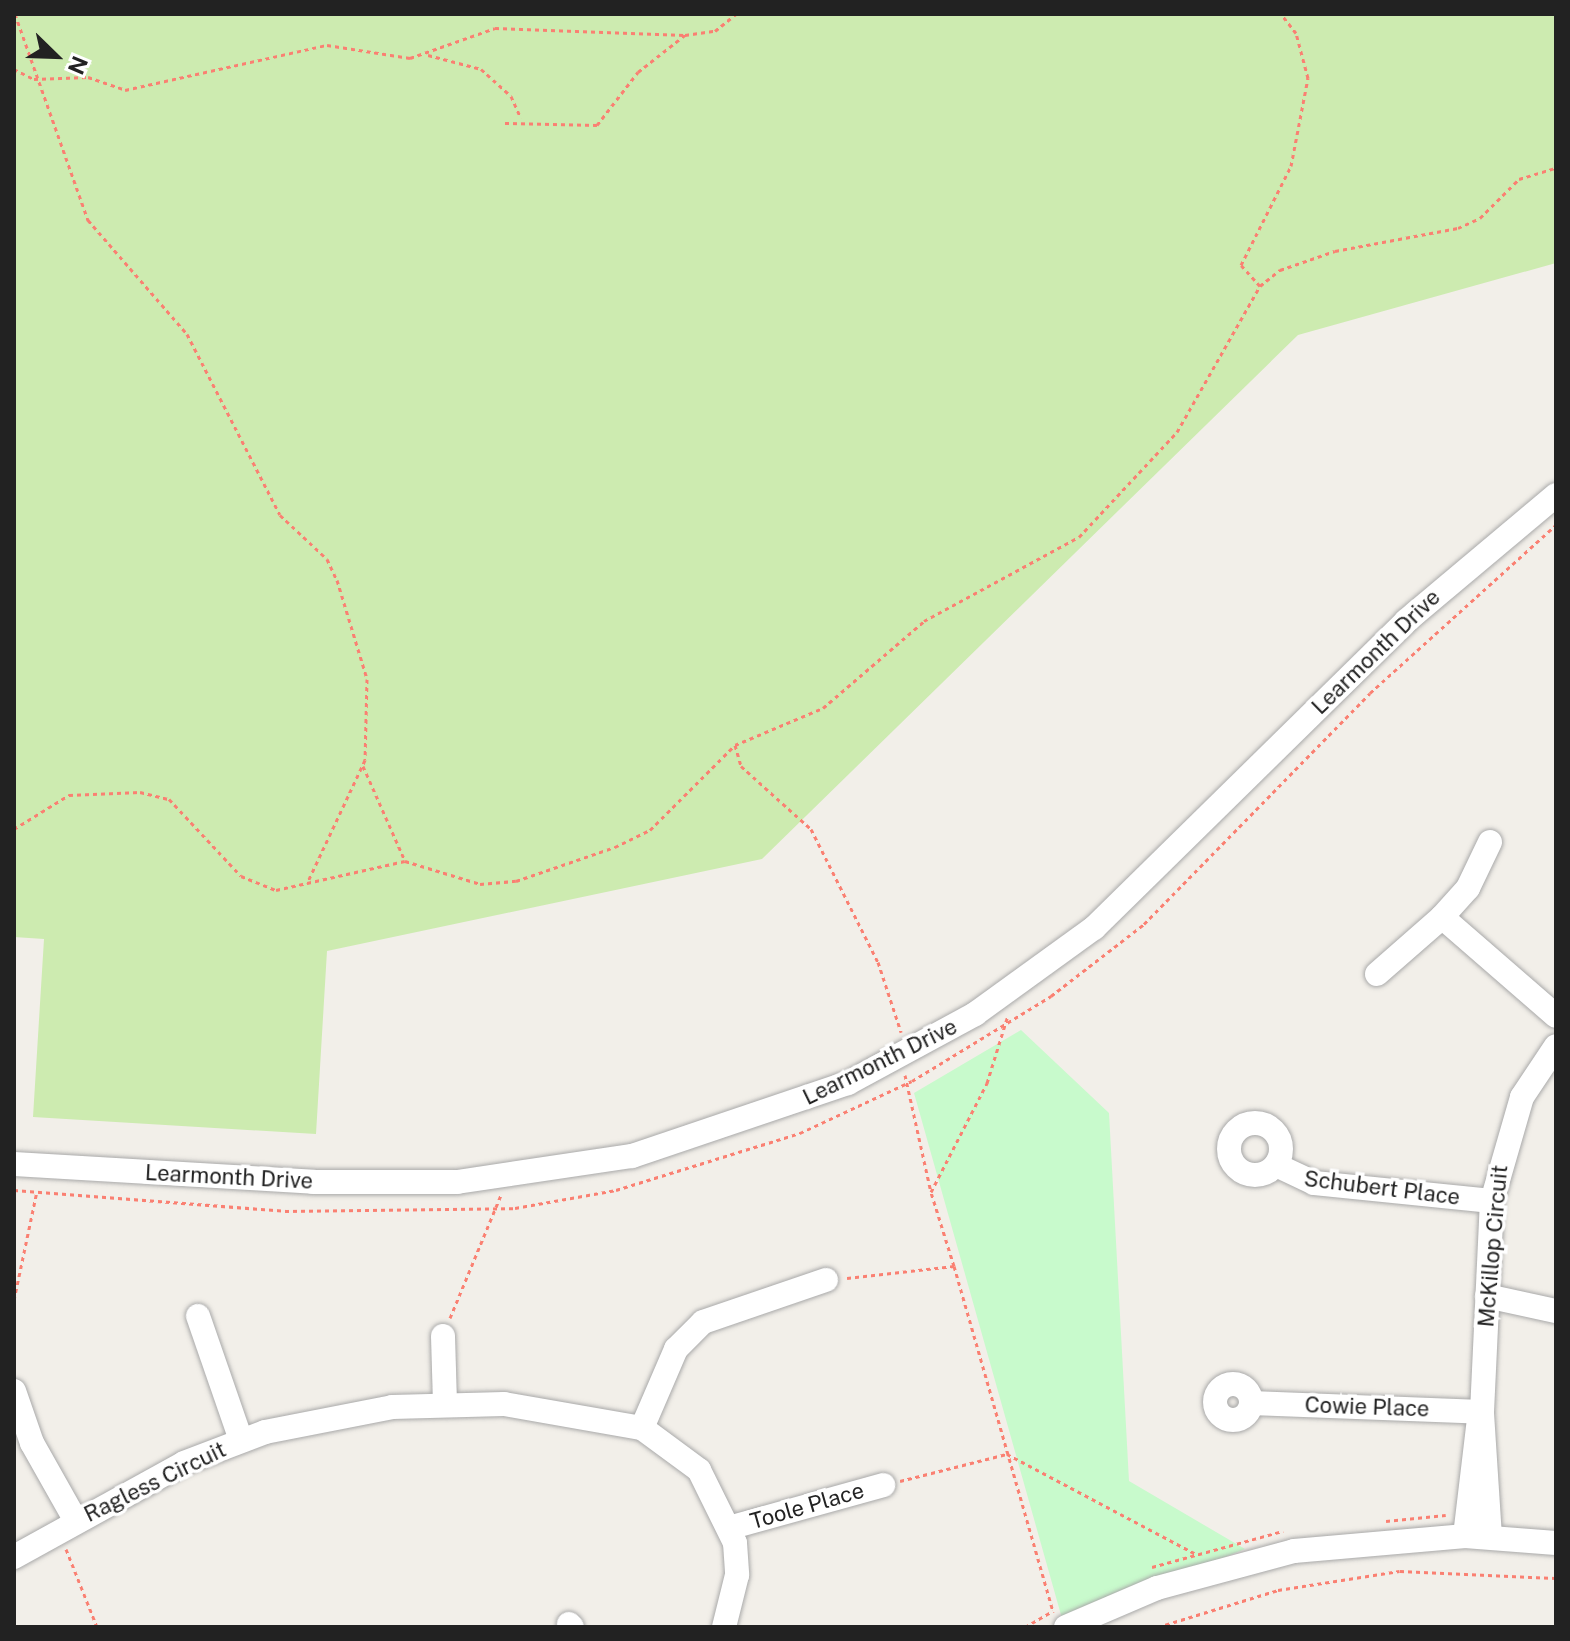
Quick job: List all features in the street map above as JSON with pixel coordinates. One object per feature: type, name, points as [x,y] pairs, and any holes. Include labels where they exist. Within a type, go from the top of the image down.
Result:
[{"type":"street","name":"Learmonth Drive","points":[[14,1164],[313,1182],[508,1177],[717,1133],[903,1054],[996,999],[1139,889],[1406,621],[1556,495]]},
{"type":"street","points":[[1377,974],[1442,917],[1468,888],[1490,842]]},
{"type":"street","points":[[1442,917],[1556,1016]]},
{"type":"street","name":"McKillop Circuit","points":[[1490,1537],[1482,1412],[1492,1201],[1522,1097],[1556,1046]]},
{"type":"street","name":"Schubert Place","points":[[1276,1165],[1314,1183],[1492,1201]]},
{"type":"street","points":[[642,1428],[676,1349],[703,1322],[826,1280]]},
{"type":"street","points":[[1487,1296],[1556,1311]]},
{"type":"street","points":[[198,1316],[241,1440]]},
{"type":"street","points":[[443,1336],[445,1403]]},
{"type":"street","points":[[14,1391],[32,1443],[68,1526]]},
{"type":"street","name":"Ragless Circuit","points":[[14,1557],[68,1526],[241,1440],[340,1414],[445,1403],[564,1410],[642,1428],[699,1470],[732,1527],[737,1575],[724,1627]]},
{"type":"street","name":"Cowie Place","points":[[1251,1403],[1482,1412]]},
{"type":"street","name":"McKillop Circuit","points":[[1465,1536],[1470,1451],[1482,1412]]},
{"type":"street","name":"Toole Place","points":[[732,1527],[883,1485]]},
{"type":"street","points":[[1058,1619],[1247,1561],[1342,1544],[1465,1536],[1556,1543]]},
{"type":"path","points":[[15,14],[34,79],[88,220],[187,334],[280,515],[327,559],[367,679],[363,766],[307,884]]},
{"type":"path","points":[[428,55],[495,28],[685,35],[715,31],[736,14]]},
{"type":"path","points":[[1260,286],[1241,265],[1291,166],[1308,78],[1299,39],[1281,14]]},
{"type":"path","points":[[505,123],[521,118],[597,125],[638,72],[685,35]]},
{"type":"path","points":[[14,69],[34,79],[88,77],[125,90],[327,45],[428,55],[481,69],[511,96],[521,118]]},
{"type":"path","points":[[14,829],[69,795],[140,792],[169,799],[253,886],[307,884],[405,861],[480,884],[516,881],[573,862],[650,830],[735,745],[823,708],[924,621],[1079,537],[1177,432],[1260,286],[1299,260],[1458,228],[1480,218],[1519,179],[1556,168]]},
{"type":"path","points":[[14,1190],[285,1211],[495,1208],[616,1190],[800,1133],[907,1083],[1008,1022],[1144,924],[1370,693],[1556,525]]},
{"type":"path","points":[[735,745],[741,766],[811,829],[878,962],[903,1054],[931,1192],[1058,1619],[1025,1627]]},
{"type":"path","points":[[363,766],[405,861]]},
{"type":"path","points":[[996,999],[1008,1022]]},
{"type":"path","points":[[931,1192],[1008,1022]]},
{"type":"path","points":[[14,1300],[42,1166]]},
{"type":"path","points":[[443,1336],[508,1177]]},
{"type":"path","points":[[826,1280],[954,1266]]},
{"type":"path","points":[[883,1485],[1007,1454],[1196,1554]]},
{"type":"path","points":[[68,1526],[97,1627]]},
{"type":"path","points":[[1158,1627],[1278,1590],[1400,1571],[1556,1578]]},
{"type":"green space","points":[[14,14],[1556,14],[1556,263],[1298,335],[762,859],[327,951],[316,1134],[33,1117],[44,939],[14,937]]},
{"type":"green space","points":[[1021,1030],[1109,1113],[1129,1481],[1245,1549],[1063,1622],[914,1093]]}]
